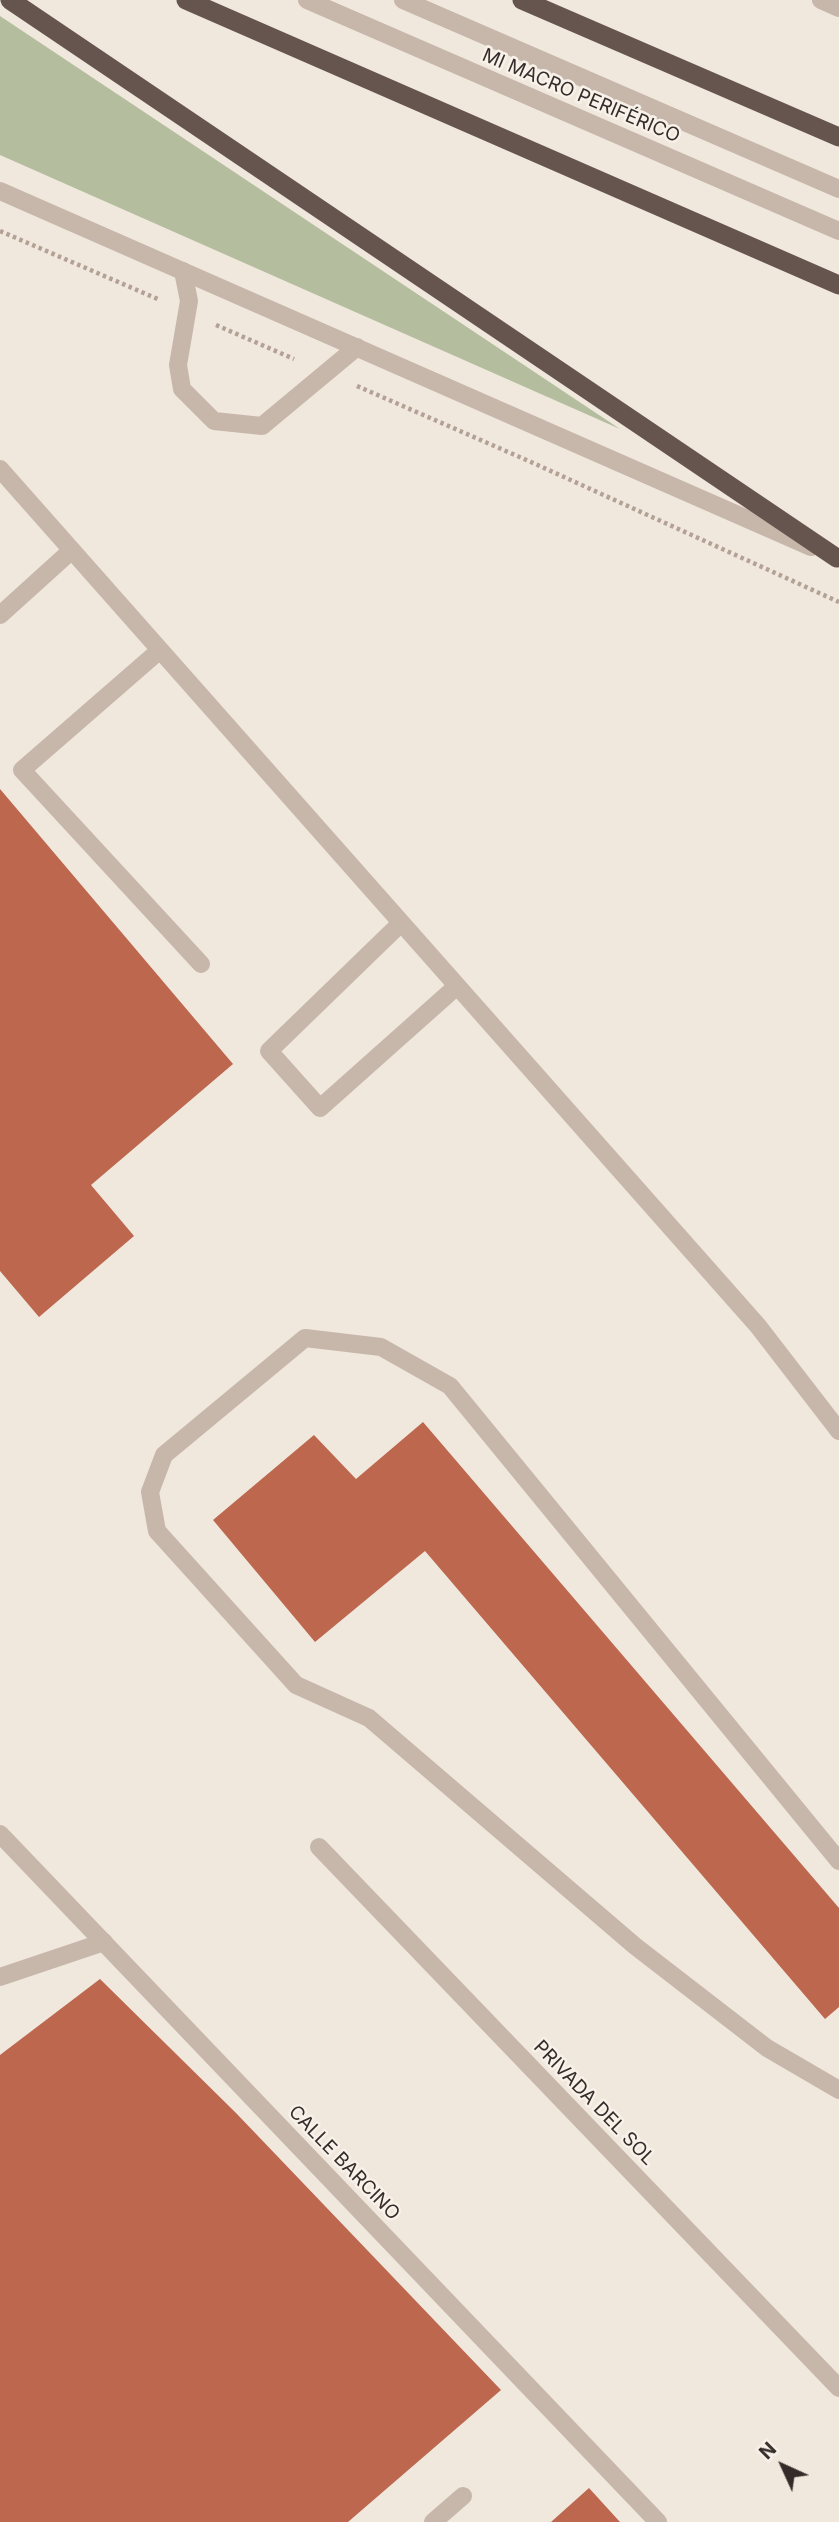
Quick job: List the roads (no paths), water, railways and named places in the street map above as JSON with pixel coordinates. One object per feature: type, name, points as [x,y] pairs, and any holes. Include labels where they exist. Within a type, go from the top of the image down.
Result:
[{"type":"highway","points":[[10,0],[838,559]]},
{"type":"highway","points":[[186,0],[839,285]]},
{"type":"highway","points":[[522,0],[839,138]]},
{"type":"street","name":"MI MACRO PERIFÉRICO","points":[[307,0],[839,231]]},
{"type":"street","name":"MI MACRO PERIFÉRICO","points":[[403,0],[839,189]]},
{"type":"street","points":[[821,0],[839,8]]},
{"type":"street","points":[[0,191],[838,559]]},
{"type":"street","points":[[183,271],[189,301],[178,365],[182,390],[214,421],[262,426],[357,347]]},
{"type":"street","points":[[0,469],[758,1326],[839,1431]]},
{"type":"street","points":[[0,615],[72,550]]},
{"type":"street","points":[[160,650],[22,770],[201,964]]},
{"type":"street","points":[[401,923],[269,1051],[320,1108],[457,986]]},
{"type":"street","points":[[839,1861],[450,1386],[381,1347],[305,1338],[164,1455],[150,1492],[158,1531],[296,1685],[369,1718],[635,1946],[767,2048],[839,2090]]},
{"type":"street","name":"CALLE BARCINO","points":[[0,1834],[658,2522]]},
{"type":"street","name":"PRIVADA DEL SOL","points":[[319,1847],[839,2388]]},
{"type":"street","points":[[0,1977],[104,1942]]},
{"type":"street","points":[[433,2522],[463,2496]]}]
